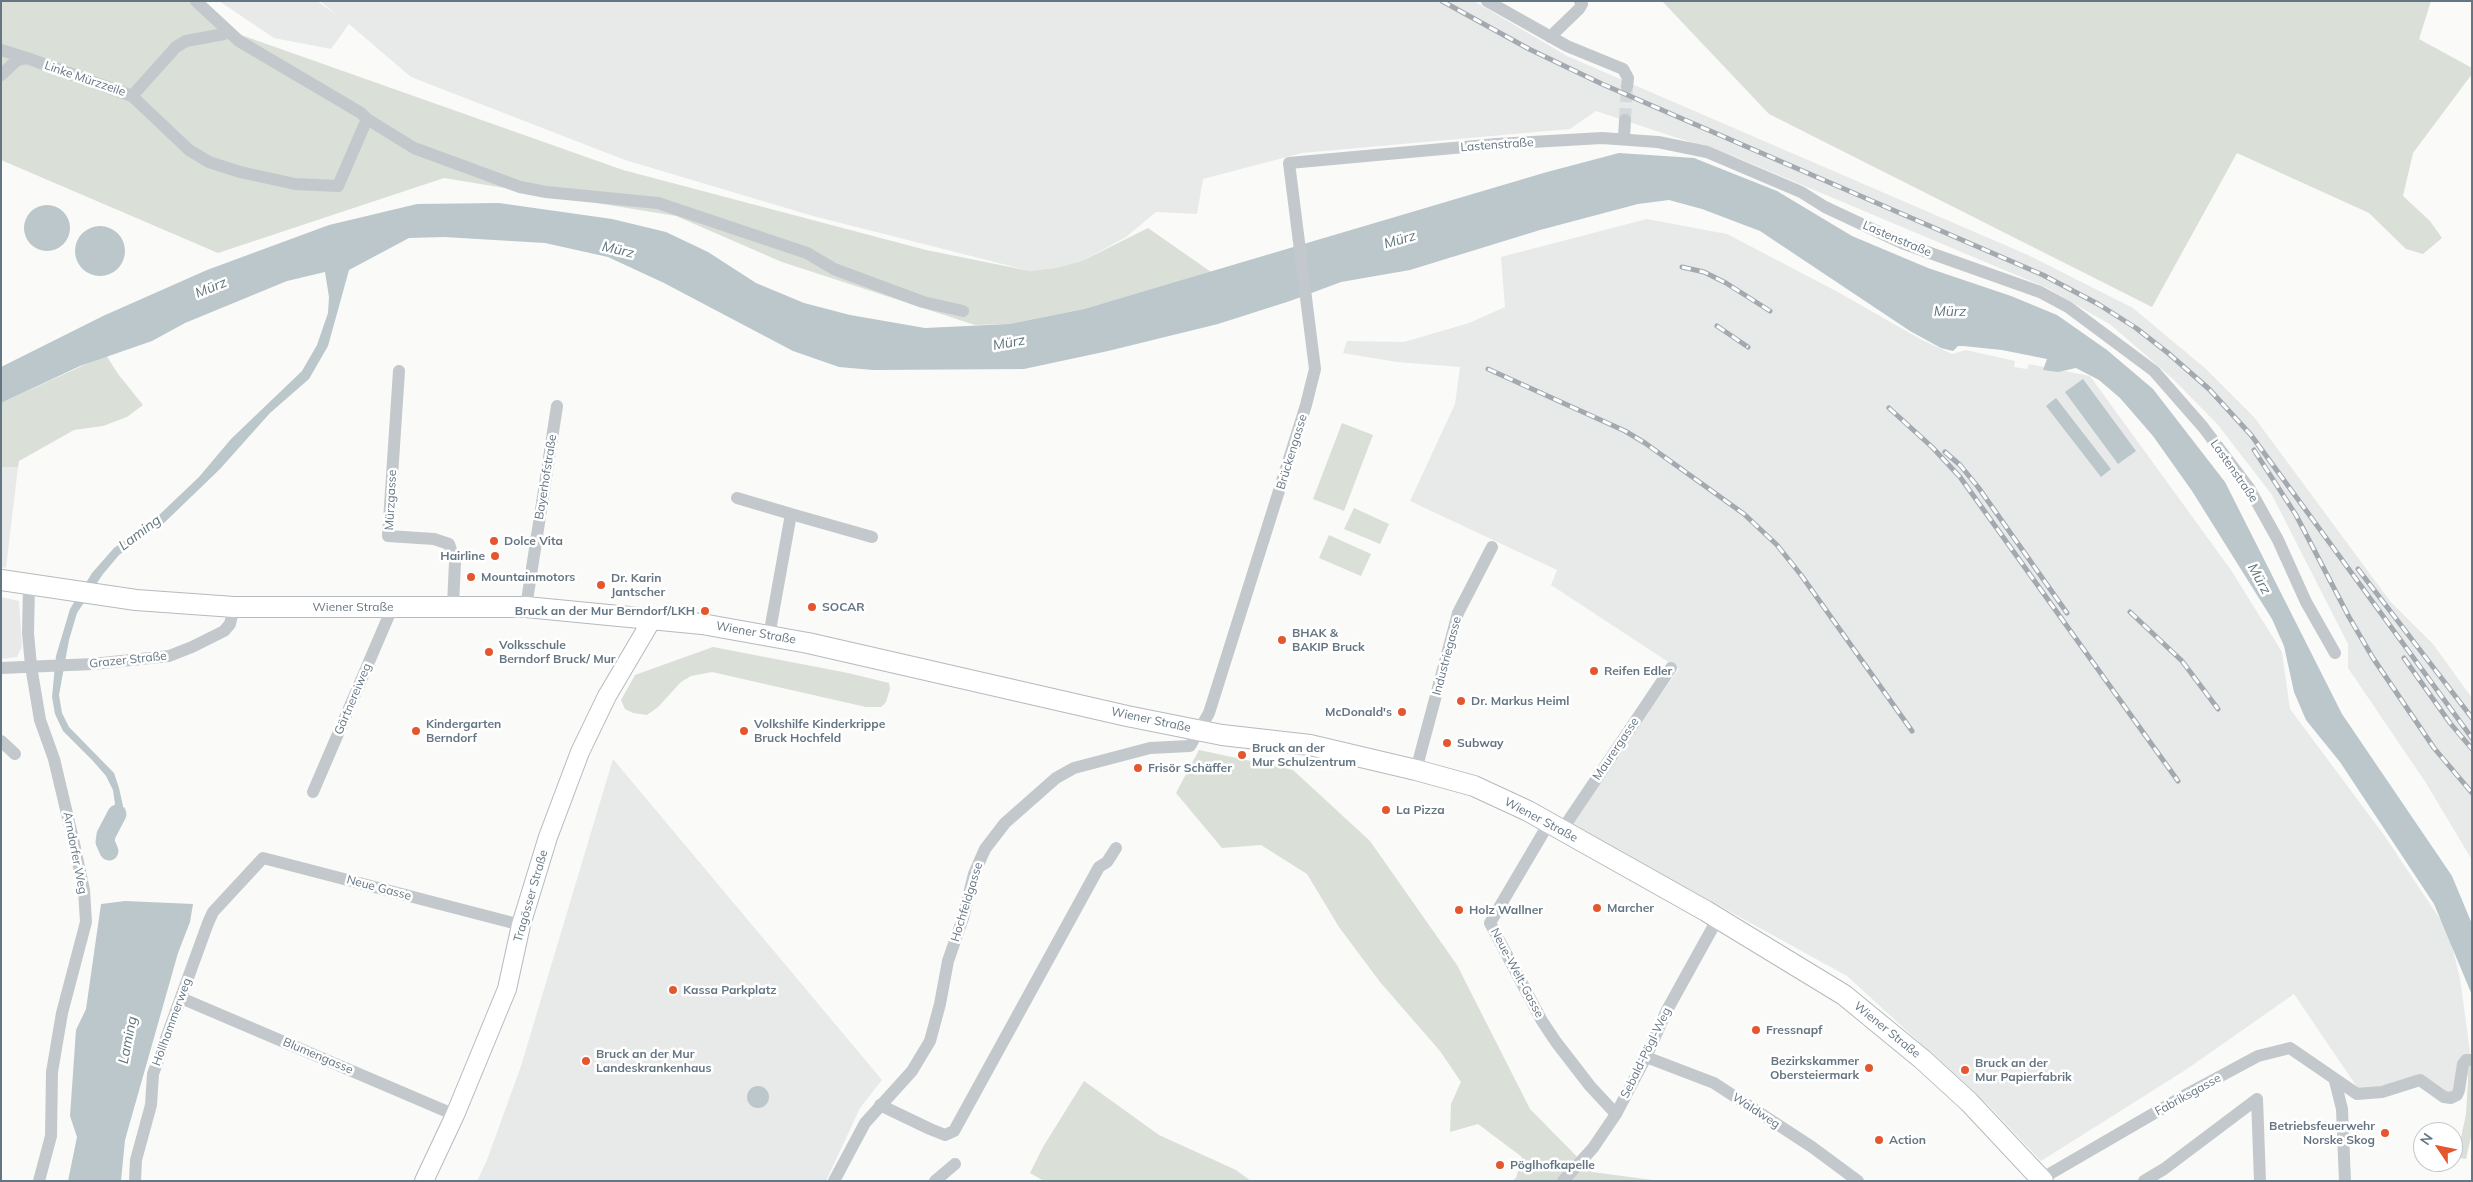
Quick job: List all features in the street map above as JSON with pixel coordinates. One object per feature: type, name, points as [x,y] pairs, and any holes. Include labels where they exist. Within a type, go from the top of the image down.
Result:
[{"type":"main road","points":[[1,580],[29,585]]},
{"type":"main road","name":"Wiener Straße","points":[[29,585],[136,600],[234,607],[526,607],[702,624],[769,636],[1201,730],[1310,745],[1474,786],[1556,827],[1718,918],[1844,996],[1922,1059],[1969,1102],[2042,1180]]},
{"type":"main road","name":"Tragösser Straße","points":[[424,1181],[455,1115],[507,989],[521,925],[548,837],[580,752],[607,696],[653,618]]},
{"type":"street","points":[[196,1],[226,27],[227,30],[258,54],[361,113],[367,119],[414,148],[520,187],[546,192],[658,203],[806,253],[834,269],[923,302],[963,311]]},
{"type":"street","points":[[1487,1],[1587,56],[1623,69],[1628,78],[1627,87]]},
{"type":"street","points":[[1550,37],[1579,9],[1582,4],[1580,1]]},
{"type":"street","name":"Linke Mürzzeile","points":[[1,50],[132,96],[176,47],[186,41],[224,34],[227,30]]},
{"type":"street","points":[[1,75],[16,60],[27,58]]},
{"type":"street","points":[[132,96],[189,150],[210,162],[240,172],[295,184],[338,186],[367,119]]},
{"type":"street","points":[[1624,138],[1625,120]]},
{"type":"street","name":"Lastenstraße","points":[[1289,163],[1497,144],[1624,138],[1658,142],[1707,152],[1801,192],[1825,207],[1902,243],[2040,292],[2068,307],[2154,371],[2203,427],[2249,488],[2278,540],[2306,602],[2335,653]]},
{"type":"street","name":"Brückengasse","points":[[1201,730],[1209,713],[1306,406],[1315,369],[1289,163]]},
{"type":"street","name":"Mürzgasse","points":[[399,371],[388,536],[434,539],[450,544],[455,562],[453,606]]},
{"type":"street","name":"Bayerhofstraße","points":[[526,607],[557,406]]},
{"type":"street","points":[[737,498],[872,537]]},
{"type":"street","points":[[769,636],[790,514]]},
{"type":"street","name":"Industriegasse","points":[[1416,770],[1458,613],[1492,548]]},
{"type":"street","name":"Arndorfer Weg","points":[[29,585],[28,633],[31,666],[40,720],[54,759],[73,838],[84,890],[86,922],[62,1013],[52,1072],[51,1136],[39,1181]]},
{"type":"street","name":"Gärtnereiweg","points":[[313,792],[393,606]]},
{"type":"street","name":"Grazer Straße","points":[[1,668],[82,665],[145,660],[169,656],[224,631],[230,624],[234,607]]},
{"type":"street","name":"Maurergasse","points":[[1556,827],[1671,668]]},
{"type":"street","name":"Hochfeldgasse","points":[[834,1181],[865,1123],[912,1071],[930,1040],[940,1004],[948,961],[964,918],[974,874],[985,849],[1005,824],[1056,778],[1074,768],[1150,748],[1190,746],[1201,730]]},
{"type":"street","points":[[1,741],[15,754]]},
{"type":"street","name":"Neue-Welt-Gasse","points":[[1556,827],[1490,923],[1551,1035],[1590,1086],[1616,1114]]},
{"type":"street","points":[[880,1105],[930,1130],[945,1135],[954,1131],[1099,867],[1107,862],[1116,848]]},
{"type":"street","name":"Neue Gasse","points":[[245,877],[262,858],[521,925]]},
{"type":"street","name":"Höllhammerweg","points":[[135,1181],[136,1160],[151,1105],[153,1074],[180,998],[213,912],[245,877]]},
{"type":"street","name":"Sebald-Pögl-Weg","points":[[1563,1181],[1593,1148],[1616,1114],[1646,1058],[1666,1012],[1718,918]]},
{"type":"street","name":"Blumengasse","points":[[180,998],[455,1115]]},
{"type":"street","name":"Fabriksgasse","points":[[2042,1180],[2188,1093],[2258,1056],[2290,1048],[2310,1060],[2335,1081],[2357,1094],[2382,1092],[2420,1080],[2444,1097],[2451,1098],[2457,1095],[2460,1090],[2466,1060],[2472,1060]]},
{"type":"street","name":"Waldweg","points":[[1646,1058],[1714,1083],[1812,1147],[1858,1181]]},
{"type":"street","points":[[2335,1081],[2342,1109],[2345,1181]]},
{"type":"street","points":[[2144,1181],[2164,1169],[2257,1099],[2260,1181]]},
{"type":"street","points":[[935,1181],[955,1164]]},
{"type":"shaded area","points":[[1,1],[196,1],[227,30],[623,170],[926,250],[1030,271],[1055,268],[1082,261],[1148,228],[1211,272],[1084,309],[1009,324],[975,325],[782,262],[676,216],[444,178],[218,253],[1,160]]},
{"type":"shaded area","points":[[219,1],[317,1],[338,16],[320,1],[1474,1],[1567,56],[2028,255],[2133,308],[2206,369],[2254,417],[2390,601],[2433,644],[2472,698],[2472,860],[2426,783],[2348,668],[2348,644],[2272,495],[2218,425],[2173,379],[2111,325],[2047,288],[1738,158],[1596,111],[1570,129],[1302,153],[1203,179],[1197,214],[1156,212],[1126,237],[1082,261],[1055,268],[1030,271],[813,216],[625,160],[411,77],[349,24],[331,49],[274,38]]},
{"type":"shaded area","points":[[1662,1],[2431,1],[2419,39],[2472,68],[2472,74],[2413,153],[2403,196],[2430,221],[2442,238],[2423,254],[2406,249],[2369,213],[2237,153],[2152,307],[1769,114]]},
{"type":"shaded area","points":[[1647,219],[1727,234],[1836,291],[1922,340],[1952,354],[1966,350],[2015,361],[2014,367],[2027,369],[2029,364],[2090,376],[2231,570],[2282,652],[2290,709],[2384,835],[2448,931],[2460,978],[2470,1052],[2469,1075],[2449,1094],[2423,1078],[2359,1090],[2294,994],[2187,1069],[2041,1161],[1988,1105],[1847,976],[1567,822],[1679,669],[1551,585],[1557,570],[1410,501],[1455,404],[1460,367],[1397,362],[1343,353],[1347,341],[1404,342],[1469,323],[1505,307],[1501,257]]},
{"type":"shaded area","points":[[106,355],[118,374],[143,405],[127,417],[103,426],[74,430],[19,461],[18,467],[1,467],[1,403]]},
{"type":"shaded area","points":[[1342,423],[1373,435],[1344,511],[1313,499]]},
{"type":"shaded area","points":[[1,467],[18,467],[6,568],[1,567]]},
{"type":"shaded area","points":[[1354,508],[1389,524],[1380,544],[1344,529]]},
{"type":"shaded area","points":[[1329,535],[1371,554],[1361,576],[1319,558]]},
{"type":"shaded area","points":[[1,597],[19,601],[22,646],[17,657],[1,659]]},
{"type":"shaded area","points":[[713,647],[848,673],[889,683],[890,689],[886,702],[881,707],[866,707],[712,672],[691,676],[681,682],[658,707],[647,715],[633,713],[625,709],[621,700],[635,675]]},
{"type":"shaded area","points":[[1199,750],[1293,770],[1370,841],[1457,965],[1530,1109],[1592,1172],[1660,1181],[1512,1181],[1516,1178],[1522,1157],[1478,1124],[1450,1132],[1451,1104],[1461,1082],[1440,1051],[1380,982],[1339,927],[1307,874],[1261,845],[1222,848],[1176,793]]},
{"type":"shaded area","points":[[613,759],[882,1080],[860,1108],[826,1181],[477,1181],[487,1160],[521,1066]]},
{"type":"shaded area","points":[[2469,1063],[2472,1064],[2472,1132],[2466,1159],[2463,1158],[2463,1128],[2466,1114]]},
{"type":"shaded area","points":[[1084,1081],[1159,1135],[1236,1170],[1251,1181],[1044,1181],[1030,1173],[1043,1147]]},
{"type":"water","name":"Mürz","points":[[1619,153],[1694,158],[1777,191],[1852,236],[1928,268],[2011,296],[2057,315],[2107,350],[2153,389],[2225,482],[2342,714],[2452,876],[2472,924],[2472,995],[2434,904],[2340,762],[2306,720],[2294,692],[2284,646],[2272,619],[2192,491],[2153,436],[2120,398],[2099,380],[2076,368],[2058,372],[2043,370],[2047,359],[2002,350],[1963,346],[1958,346],[1953,351],[1941,348],[1910,331],[1760,231],[1702,209],[1669,200],[1638,204],[1540,230],[1410,270],[1341,282],[1290,301],[1218,324],[1024,369],[873,370],[839,367],[793,351],[664,283],[608,257],[545,243],[444,237],[409,238],[349,270],[328,346],[309,379],[270,413],[220,469],[164,523],[119,555],[103,574],[77,613],[69,640],[59,695],[62,713],[69,727],[114,773],[119,788],[123,806],[119,820],[109,837],[102,833],[113,814],[115,804],[113,790],[106,776],[63,731],[55,714],[52,697],[56,656],[70,609],[92,573],[114,548],[157,517],[199,477],[231,439],[302,371],[317,345],[328,313],[329,297],[325,272],[287,281],[185,323],[152,341],[80,366],[1,403],[1,367],[103,316],[207,270],[329,225],[417,204],[499,203],[612,219],[666,232],[708,252],[756,283],[804,303],[850,315],[925,328],[1009,324],[1084,309],[1547,172]]},
{"type":"water","points":[[43,205],[51,205],[60,209],[66,215],[70,228],[66,241],[60,247],[51,251],[43,251],[34,247],[28,241],[24,232],[24,224],[28,215],[34,209]]},
{"type":"water","points":[[95,226],[105,226],[118,233],[125,246],[125,256],[118,269],[105,276],[95,276],[86,272],[79,265],[75,256],[75,246],[79,237],[86,230]]},
{"type":"water","points":[[2083,379],[2136,451],[2118,464],[2065,392]]},
{"type":"water","points":[[2056,398],[2111,469],[2101,477],[2046,406]]},
{"type":"water","points":[[125,901],[193,904],[190,922],[178,953],[125,1140],[121,1181],[68,1181],[77,1137],[70,1116],[76,1030],[86,1009],[101,904]]},
{"type":"water","points":[[754,1086],[762,1086],[769,1093],[769,1101],[762,1108],[754,1108],[747,1101],[747,1093]]},
{"type":"waterway","name":"Laming","points":[[109,851],[105,842],[106,835],[117,814]]},
{"type":"tunnel","points":[[1625,120],[1627,87]]},
{"type":"railway","points":[[1442,1],[1529,49],[1602,84],[2043,275],[2098,304],[2136,328],[2209,389],[2251,435],[2472,738]]},
{"type":"railway","points":[[1682,267],[1704,272],[1726,283],[1770,311]]},
{"type":"railway","points":[[1717,326],[1748,347]]},
{"type":"railway","points":[[1488,369],[1625,431],[1645,443],[1744,514],[1777,545],[1801,575],[1912,731]]},
{"type":"railway","points":[[1889,408],[1932,447],[1960,477],[2178,781]]},
{"type":"railway","points":[[2254,450],[2296,515],[2349,617],[2373,658],[2434,748],[2472,793]]},
{"type":"railway","points":[[1945,452],[1960,465],[1978,487],[2067,613]]},
{"type":"railway","points":[[2358,569],[2472,718]]},
{"type":"railway","points":[[2130,612],[2182,661],[2218,709]]},
{"type":"railway","points":[[2404,658],[2450,723],[2472,749]]},
{"type":"place","name":"Dolce Vita","points":[[494,541]]},
{"type":"place","name":"Hairline","points":[[495,556]]},
{"type":"place","name":"Mountainmotors","points":[[471,577]]},
{"type":"place","name":"Dr. Karin Jantscher","points":[[601,585]]},
{"type":"place","name":"SOCAR","points":[[812,607]]},
{"type":"place","name":"Bruck an der Mur Berndorf/LKH","points":[[705,611]]},
{"type":"place","name":"BHAK & BAKIP Bruck","points":[[1282,640]]},
{"type":"place","name":"Volksschule Berndorf Bruck/ Mur","points":[[489,652]]},
{"type":"place","name":"Reifen Edler","points":[[1594,671]]},
{"type":"place","name":"Dr. Markus Heiml","points":[[1461,701]]},
{"type":"place","name":"McDonald's","points":[[1402,712]]},
{"type":"place","name":"Kindergarten Berndorf","points":[[416,731]]},
{"type":"place","name":"Volkshilfe Kinderkrippe Bruck Hochfeld","points":[[744,731]]},
{"type":"place","name":"Subway","points":[[1447,743]]},
{"type":"place","name":"Bruck an der Mur Schulzentrum","points":[[1242,755]]},
{"type":"place","name":"Frisör Schäffer","points":[[1138,768]]},
{"type":"place","name":"La Pizza","points":[[1386,810]]},
{"type":"place","name":"Marcher","points":[[1597,908]]},
{"type":"place","name":"Holz Wallner","points":[[1459,910]]},
{"type":"place","name":"Kassa Parkplatz","points":[[673,990]]},
{"type":"place","name":"Fressnapf","points":[[1756,1030]]},
{"type":"place","name":"Bruck an der Mur Landeskrankenhaus","points":[[586,1061]]},
{"type":"place","name":"Bezirkskammer Obersteiermark","points":[[1869,1068]]},
{"type":"place","name":"Bruck an der Mur Papierfabrik","points":[[1965,1070]]},
{"type":"place","name":"Betriebsfeuerwehr Norske Skog","points":[[2385,1133]]},
{"type":"place","name":"Action","points":[[1879,1140]]},
{"type":"place","name":"Pöglhofkapelle","points":[[1500,1165]]}]
